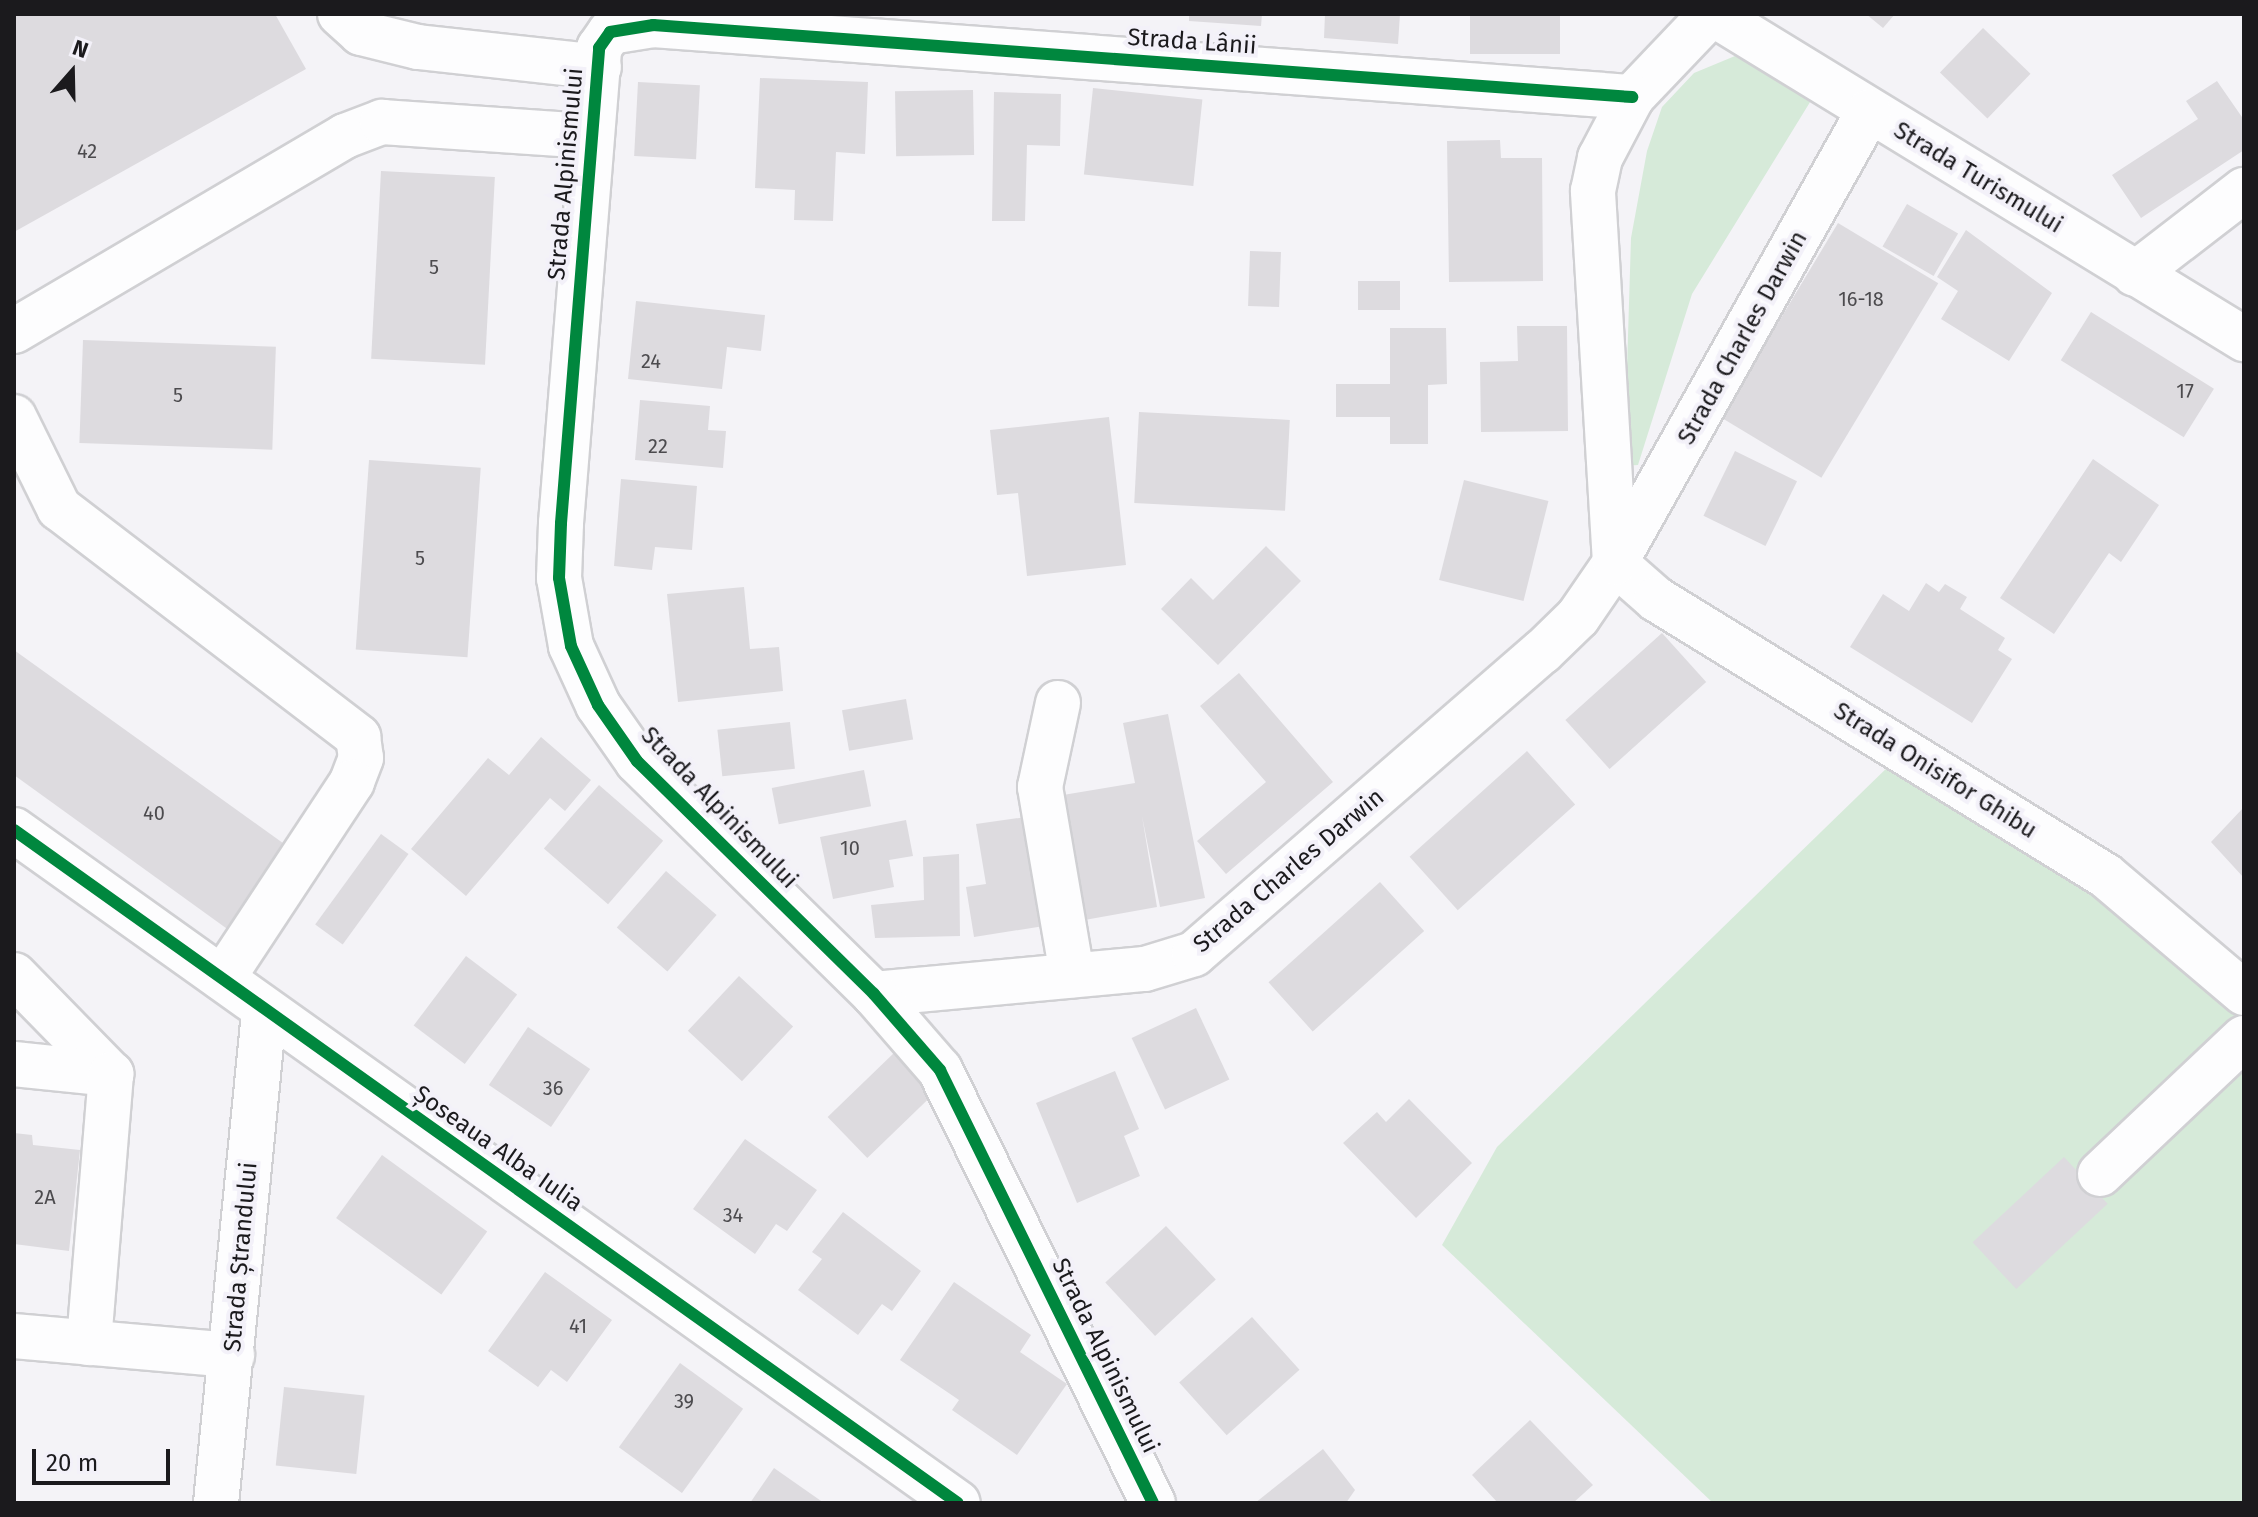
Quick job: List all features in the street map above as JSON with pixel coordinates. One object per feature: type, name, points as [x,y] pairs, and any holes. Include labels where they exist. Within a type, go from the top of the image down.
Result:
[{"type":"street","points":[[340,14],[361,33],[418,47],[599,58]]},
{"type":"street","points":[[1615,563],[1593,191],[1600,158],[1632,97],[1712,14]]},
{"type":"street","name":"Strada Turismului","points":[[1712,14],[2244,339]]},
{"type":"street","name":"Strada Lânii","points":[[599,58],[610,32],[651,19],[1632,97]]},
{"type":"street","name":"Strada Alpinismului","points":[[599,58],[590,136],[561,523],[559,578],[571,646],[598,705],[637,761],[874,994],[940,1070],[1153,1503]]},
{"type":"street","name":"Strada Charles Darwin","points":[[874,994],[1173,962],[1209,944],[1542,652],[1578,617],[1615,563],[1869,111]]},
{"type":"street","points":[[14,331],[345,136],[382,122],[590,136]]},
{"type":"street","points":[[2135,274],[2244,190]]},
{"type":"street","points":[[14,417],[59,508],[358,737],[361,758],[352,782],[223,978]]},
{"type":"street","name":"Strada Onisifor Ghibu","points":[[1615,563],[1656,599],[2116,865],[2244,993]]},
{"type":"street","points":[[1058,703],[1040,787],[1072,975]]},
{"type":"street","name":"Șoseaua Alba Iulia","points":[[18,842],[223,978],[958,1503]]},
{"type":"street","points":[[14,975],[111,1074],[89,1343]]},
{"type":"street","name":"Strada Ștrandului","points":[[216,1503],[264,1010]]},
{"type":"street","points":[[2100,1174],[2244,1038]]},
{"type":"street","points":[[14,1064],[111,1074]]},
{"type":"street","points":[[14,1336],[232,1355]]},
{"type":"green space","points":[[1735,56],[1815,94],[1692,294],[1638,465],[1624,466],[1631,238],[1647,151],[1662,107],[1694,73]]},
{"type":"green space","points":[[1893,762],[2177,949],[2244,1017],[2244,1503],[1713,1503],[1442,1245],[1497,1147]]},
{"type":"building","points":[[14,14],[275,14],[306,69],[14,232]]},
{"type":"building","points":[[1189,14],[1262,14],[1261,26],[1189,21]]},
{"type":"building","points":[[1325,14],[1400,14],[1398,44],[1324,38]]},
{"type":"building","points":[[1470,14],[1560,14],[1560,54],[1470,54]]},
{"type":"building","points":[[1866,14],[1895,14],[1883,28]]},
{"type":"building","points":[[1983,28],[2030,74],[1987,118],[1940,73]]},
{"type":"building","points":[[760,78],[868,82],[865,154],[836,152],[833,221],[794,220],[795,190],[755,188]]},
{"type":"building","points":[[2217,81],[2244,120],[2244,150],[2141,218],[2112,175],[2198,119],[2186,101]]},
{"type":"building","points":[[638,82],[700,85],[696,159],[634,156]]},
{"type":"building","points":[[1093,88],[1202,99],[1193,186],[1084,175]]},
{"type":"building","points":[[973,90],[974,155],[896,156],[895,91]]},
{"type":"building","points":[[994,92],[1061,94],[1060,146],[1027,145],[1025,221],[992,221]]},
{"type":"building","points":[[1500,140],[1501,158],[1542,158],[1543,281],[1449,282],[1447,141]]},
{"type":"building","points":[[381,171],[495,177],[485,365],[371,359]]},
{"type":"building","points":[[1907,204],[1958,233],[1934,276],[1882,246]]},
{"type":"building","points":[[1838,223],[1938,283],[1821,478],[1721,418]]},
{"type":"building","points":[[1966,230],[2052,293],[2009,361],[1941,319],[1958,291],[1937,277]]},
{"type":"building","points":[[1250,251],[1281,252],[1279,307],[1248,306]]},
{"type":"building","points":[[1358,281],[1400,281],[1400,310],[1358,310]]},
{"type":"building","points":[[636,301],[765,315],[761,351],[727,347],[722,389],[628,379]]},
{"type":"building","points":[[2091,312],[2214,389],[2184,437],[2061,360]]},
{"type":"building","points":[[1517,326],[1567,326],[1568,431],[1481,432],[1480,362],[1518,361]]},
{"type":"building","points":[[1390,328],[1446,328],[1447,384],[1428,385],[1428,444],[1390,444],[1390,417],[1336,417],[1336,384],[1390,384]]},
{"type":"building","points":[[83,340],[276,347],[272,450],[79,443]]},
{"type":"building","points":[[640,400],[710,406],[708,430],[726,431],[723,468],[635,460]]},
{"type":"building","points":[[1139,412],[1290,420],[1285,511],[1134,503]]},
{"type":"building","points":[[1109,417],[1126,565],[1027,576],[1018,493],[997,495],[990,430]]},
{"type":"building","points":[[1735,451],[1797,481],[1765,546],[1703,516]]},
{"type":"building","points":[[2093,459],[2159,505],[2121,562],[2109,553],[2054,634],[2000,598]]},
{"type":"building","points":[[369,460],[481,468],[467,657],[356,650]]},
{"type":"building","points":[[621,479],[697,486],[692,550],[655,547],[652,570],[614,566]]},
{"type":"building","points":[[1464,480],[1548,501],[1523,601],[1439,580]]},
{"type":"building","points":[[1266,546],[1301,581],[1218,665],[1161,609],[1191,578],[1213,600]]},
{"type":"building","points":[[1926,583],[1939,592],[1945,584],[1967,597],[1960,609],[2005,638],[1998,650],[2012,659],[1972,723],[1850,647],[1883,594],[1909,611]]},
{"type":"building","points":[[744,587],[750,649],[779,647],[783,691],[678,702],[667,594]]},
{"type":"building","points":[[1662,633],[1706,682],[1610,769],[1565,720]]},
{"type":"building","points":[[14,650],[294,851],[237,936],[14,775]]},
{"type":"building","points":[[1239,673],[1333,782],[1226,874],[1197,841],[1266,782],[1200,706]]},
{"type":"building","points":[[906,699],[913,739],[849,751],[842,710]]},
{"type":"building","points":[[1168,714],[1205,898],[1160,907],[1142,816],[1157,907],[1068,923],[1045,798],[1135,783],[1123,723]]},
{"type":"building","points":[[790,722],[795,769],[722,776],[717,730]]},
{"type":"building","points":[[541,737],[591,780],[565,811],[550,798],[466,896],[411,849],[488,758],[509,775]]},
{"type":"building","points":[[1527,751],[1575,805],[1458,910],[1410,857]]},
{"type":"building","points":[[864,770],[871,806],[779,824],[772,788]]},
{"type":"building","points":[[599,785],[663,841],[608,904],[544,848]]},
{"type":"building","points":[[2244,807],[2244,878],[2211,842]]},
{"type":"building","points":[[1026,817],[1044,926],[974,937],[966,887],[986,884],[976,824]]},
{"type":"building","points":[[906,820],[913,856],[889,860],[894,887],[833,899],[820,837]]},
{"type":"building","points":[[381,834],[409,854],[343,945],[315,925]]},
{"type":"building","points":[[959,854],[960,936],[875,938],[871,905],[924,900],[923,857]]},
{"type":"building","points":[[666,871],[717,915],[667,972],[617,928]]},
{"type":"building","points":[[1380,882],[1424,931],[1313,1031],[1269,982]]},
{"type":"building","points":[[466,956],[517,995],[465,1064],[414,1025]]},
{"type":"building","points":[[739,976],[793,1026],[742,1081],[688,1031]]},
{"type":"building","points":[[1196,1008],[1229,1080],[1165,1110],[1132,1038]]},
{"type":"building","points":[[528,1027],[590,1069],[551,1127],[489,1085]]},
{"type":"building","points":[[896,1051],[936,1092],[867,1158],[828,1117]]},
{"type":"building","points":[[1115,1071],[1139,1129],[1124,1136],[1140,1176],[1077,1203],[1036,1103]]},
{"type":"building","points":[[1409,1099],[1472,1163],[1416,1218],[1343,1143],[1377,1112],[1386,1122]]},
{"type":"building","points":[[14,1133],[32,1135],[33,1145],[80,1150],[69,1251],[14,1244]]},
{"type":"building","points":[[745,1139],[817,1190],[787,1231],[776,1224],[755,1254],[693,1209]]},
{"type":"building","points":[[382,1155],[487,1231],[441,1295],[336,1218]]},
{"type":"building","points":[[2064,1157],[2108,1204],[2016,1289],[1973,1242]]},
{"type":"building","points":[[843,1212],[921,1271],[892,1311],[882,1304],[858,1335],[798,1290],[822,1259],[812,1252]]},
{"type":"building","points":[[1166,1226],[1216,1279],[1155,1336],[1105,1283]]},
{"type":"building","points":[[545,1272],[612,1320],[567,1382],[551,1370],[538,1387],[488,1351]]},
{"type":"building","points":[[954,1282],[1031,1335],[1020,1352],[1067,1384],[1017,1455],[952,1410],[959,1400],[900,1360]]},
{"type":"building","points":[[1252,1317],[1300,1370],[1227,1435],[1179,1383]]},
{"type":"building","points":[[680,1363],[743,1409],[682,1493],[619,1447]]},
{"type":"building","points":[[284,1387],[365,1395],[356,1474],[276,1466]]},
{"type":"building","points":[[1530,1420],[1593,1485],[1573,1503],[1498,1503],[1472,1475]]},
{"type":"building","points":[[1323,1449],[1355,1490],[1346,1503],[1255,1503]]},
{"type":"building","points":[[774,1468],[824,1503],[750,1503]]},
{"type":"cycle path","points":[[1153,1503],[940,1070],[874,994],[637,761],[598,705],[571,646],[559,578],[561,523],[599,48],[610,32],[653,25],[1632,97]]},
{"type":"cycle path","points":[[14,830],[958,1503]]}]
